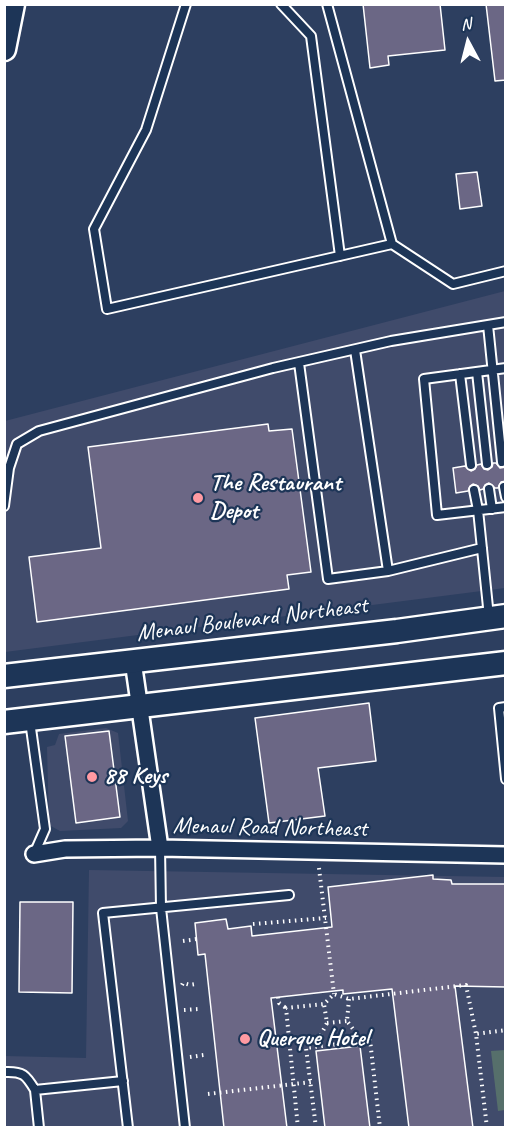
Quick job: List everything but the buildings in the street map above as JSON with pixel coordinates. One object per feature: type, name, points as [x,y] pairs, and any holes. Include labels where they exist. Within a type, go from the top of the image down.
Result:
[{"type":"main road","points":[[4,49],[13,4]]},
{"type":"main road","name":"Menaul Boulevard Northeast","points":[[4,676],[501,617]]},
{"type":"main road","points":[[4,722],[506,663]]},
{"type":"street","points":[[133,661],[160,848]]},
{"type":"street","name":"Menaul Road Northeast","points":[[34,854],[65,849],[160,848],[506,855]]},
{"type":"lane","points":[[186,4],[146,130],[94,230],[106,309],[392,244]]},
{"type":"lane","points":[[281,4],[311,36],[340,256]]},
{"type":"lane","points":[[327,4],[392,244],[453,284],[506,271]]},
{"type":"lane","points":[[4,506],[7,468],[17,444],[39,431],[299,363],[355,350],[506,322]]},
{"type":"lane","points":[[488,325],[502,462]]},
{"type":"lane","points":[[355,350],[388,571]]},
{"type":"lane","points":[[299,363],[328,579],[388,571],[482,548]]},
{"type":"lane","points":[[506,368],[424,379],[437,515],[506,507]]},
{"type":"lane","points":[[477,372],[487,464]]},
{"type":"lane","points":[[460,374],[471,465]]},
{"type":"lane","points":[[504,487],[506,497]]},
{"type":"lane","points":[[489,489],[492,509]]},
{"type":"lane","points":[[474,490],[482,548],[501,617]]},
{"type":"lane","points":[[506,707],[499,708],[506,779]]},
{"type":"lane","points":[[29,720],[45,829],[34,854]]},
{"type":"lane","points":[[160,848],[161,908],[185,1128]]},
{"type":"lane","points":[[129,1128],[104,913],[288,895]]},
{"type":"lane","points":[[4,1072],[16,1071],[27,1076],[36,1089],[39,1128]]},
{"type":"lane","points":[[36,1089],[123,1081]]},
{"type":"path","points":[[319,868],[334,994]]},
{"type":"path","points":[[253,924],[326,918]]},
{"type":"path","points":[[183,941],[196,939]]},
{"type":"path","points":[[334,994],[349,999],[466,985],[476,1034],[487,1128]]},
{"type":"path","points":[[278,997],[279,1003],[286,1008],[324,1004],[334,994]]},
{"type":"path","points":[[349,999],[347,1021],[362,1041]]},
{"type":"path","points":[[314,1047],[327,1023],[324,1004]]},
{"type":"path","points":[[286,1008],[298,1128]]},
{"type":"path","points":[[327,1023],[347,1021]]},
{"type":"path","points":[[476,1034],[506,1030]]},
{"type":"path","points":[[316,1128],[306,1048],[370,1040],[380,1128]]},
{"type":"path","points":[[208,1094],[311,1082]]},
{"type":"shaded area","points":[[505,291],[505,588],[5,652],[5,421]]},
{"type":"shaded area","points":[[106,728],[118,733],[128,821],[121,828],[60,831],[49,825],[47,747],[55,745],[59,734]]},
{"type":"shaded area","points":[[89,870],[505,877],[505,1127],[5,1128],[5,1056],[86,1058]]},
{"type":"green space","points":[[505,1050],[505,1110],[498,1111],[491,1051]]},
{"type":"place","name":"The Restaurant Depot","points":[[198,498]]},
{"type":"place","name":"88 Keys","points":[[92,777]]},
{"type":"place","name":"Querque Hotel","points":[[245,1039]]}]
